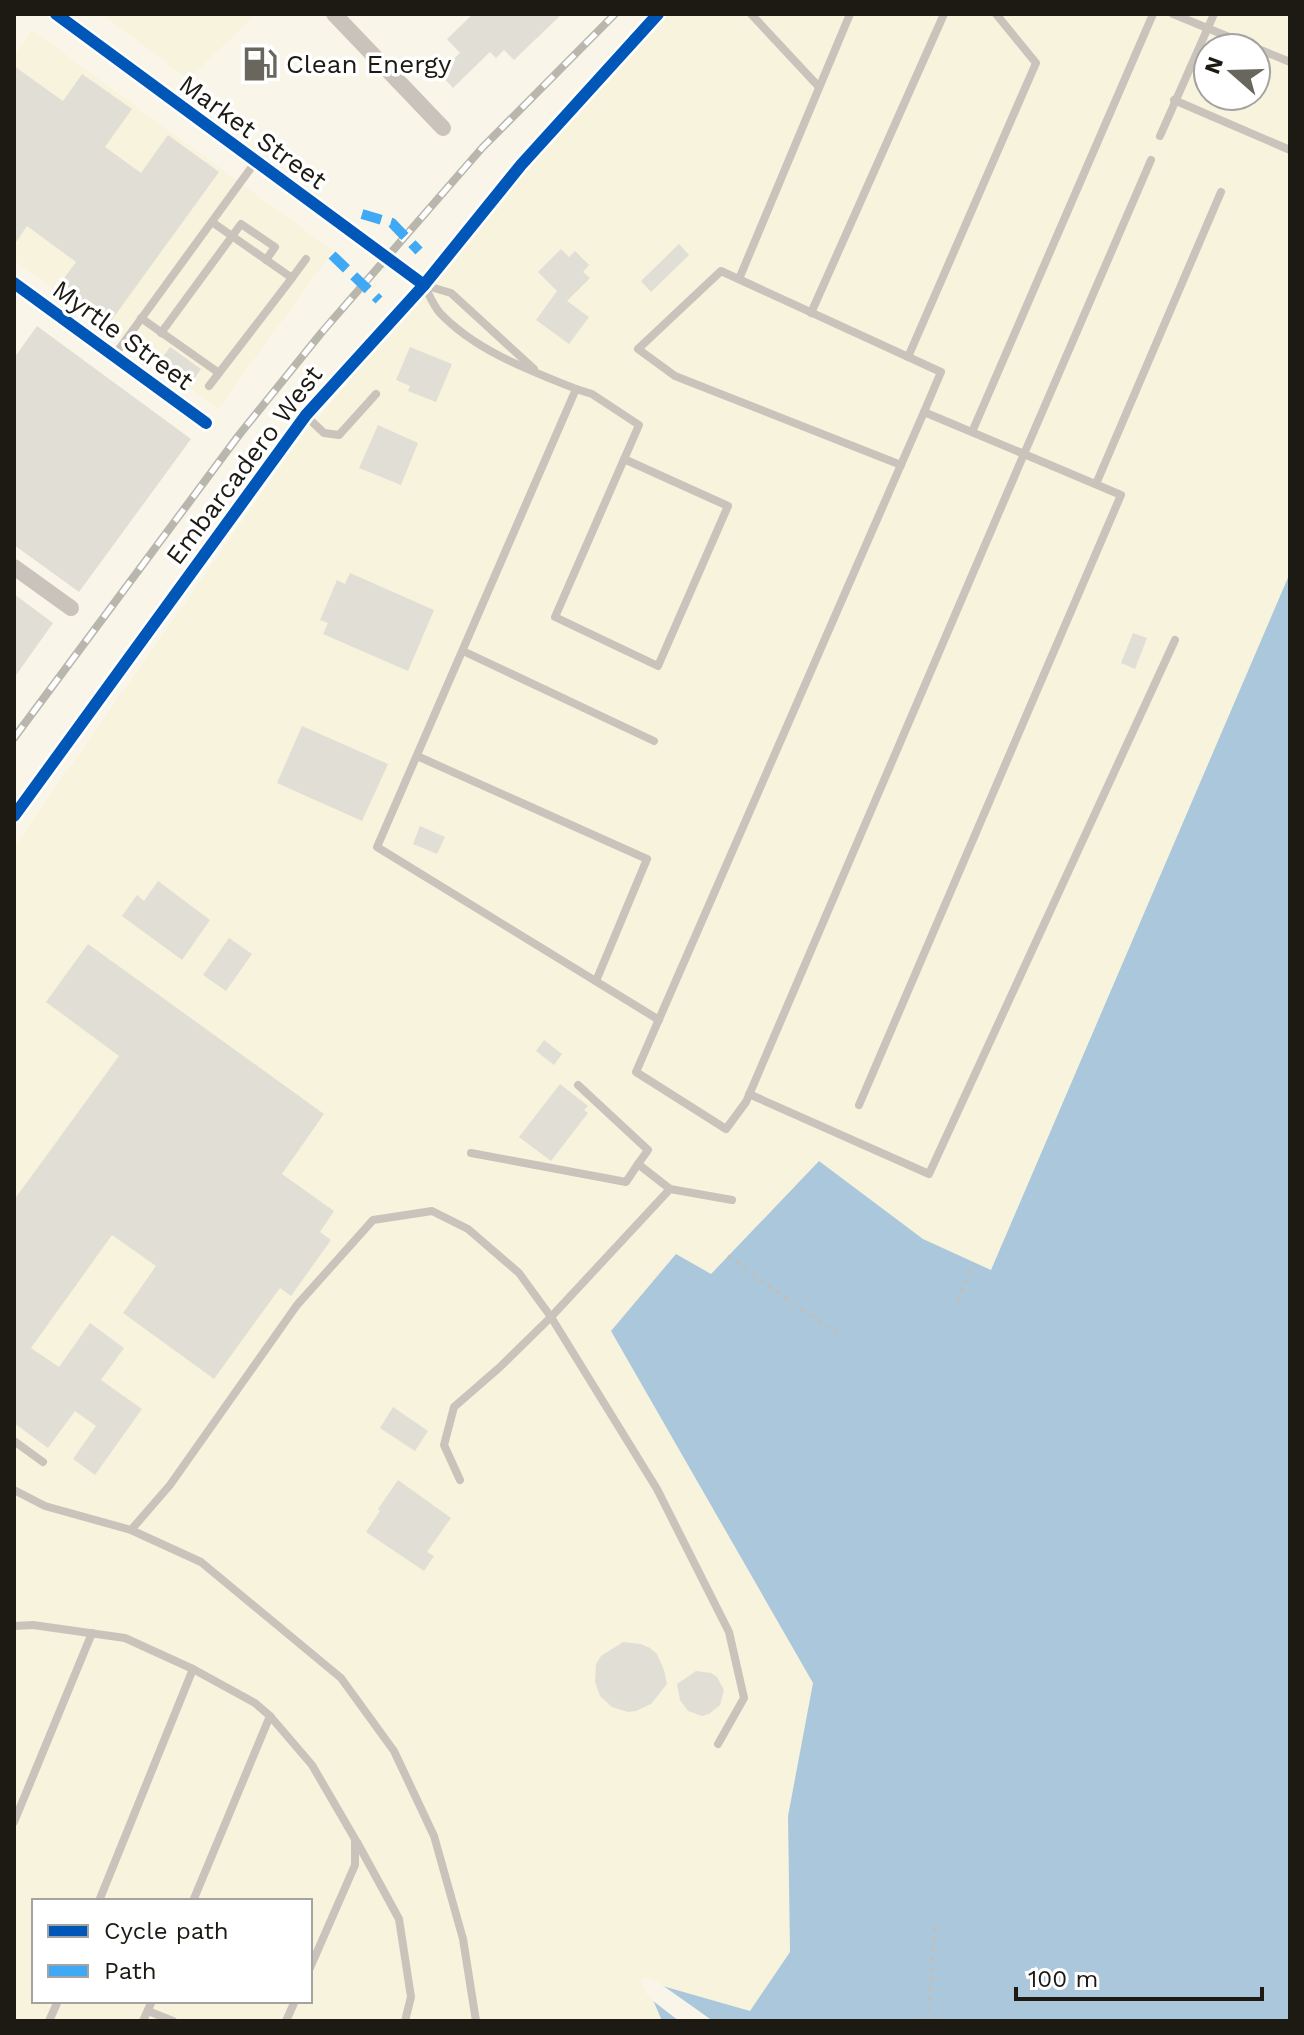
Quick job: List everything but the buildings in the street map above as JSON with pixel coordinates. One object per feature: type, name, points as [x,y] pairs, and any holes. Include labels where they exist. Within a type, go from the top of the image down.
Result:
[{"type":"street","name":"Market Street","points":[[56,14],[424,285]]},
{"type":"street","points":[[334,14],[443,128]]},
{"type":"street","name":"Embarcadero West","points":[[14,816],[306,415],[424,285],[521,165],[658,14]]},
{"type":"street","name":"Myrtle Street","points":[[14,283],[206,423]]},
{"type":"street","points":[[14,567],[71,608]]},
{"type":"lane","points":[[751,14],[819,87]]},
{"type":"lane","points":[[811,313],[944,14]]},
{"type":"lane","points":[[908,357],[1036,63],[996,14]]},
{"type":"lane","points":[[972,432],[1153,14]]},
{"type":"lane","points":[[1173,14],[1290,62]]},
{"type":"lane","points":[[1160,136],[1214,14]]},
{"type":"lane","points":[[739,279],[847,16]]},
{"type":"lane","points":[[1174,100],[1290,150]]},
{"type":"lane","points":[[901,465],[675,376],[638,349],[721,271],[941,372],[901,465],[636,1072],[726,1129],[749,1094],[1151,160]]},
{"type":"lane","points":[[114,356],[256,161]]},
{"type":"lane","points":[[1096,484],[1221,192]]},
{"type":"lane","points":[[212,222],[292,278]]},
{"type":"lane","points":[[161,333],[241,224],[275,247],[266,260]]},
{"type":"lane","points":[[209,386],[306,259]]},
{"type":"lane","points":[[424,285],[438,311],[478,345],[541,375],[592,394],[639,425],[624,459],[555,617],[658,666],[728,506],[624,459]]},
{"type":"lane","points":[[424,285],[451,293],[541,375]]},
{"type":"lane","points":[[141,318],[219,373]]},
{"type":"lane","points":[[576,389],[377,847],[659,1020]]},
{"type":"lane","points":[[306,415],[324,433],[339,435],[376,394]]},
{"type":"lane","points":[[859,1105],[1121,495],[924,412]]},
{"type":"lane","points":[[749,1094],[929,1174],[1175,640]]},
{"type":"lane","points":[[463,651],[654,741]]},
{"type":"lane","points":[[417,756],[647,859],[596,981]]},
{"type":"lane","points":[[471,1153],[626,1182],[648,1150],[578,1085]]},
{"type":"lane","points":[[638,1164],[670,1189],[732,1200]]},
{"type":"lane","points":[[460,1480],[444,1445],[454,1407],[551,1317],[670,1189]]},
{"type":"lane","points":[[131,1530],[170,1485],[297,1305],[373,1220],[432,1211],[468,1229],[519,1273],[551,1317],[657,1489],[729,1632],[744,1698],[718,1744]]},
{"type":"lane","points":[[14,1441],[43,1462]]},
{"type":"lane","points":[[14,1490],[45,1506],[131,1530],[201,1562],[341,1678],[394,1751],[434,1836],[463,1939],[476,2021]]},
{"type":"lane","points":[[14,1626],[33,1625],[125,1638],[193,1669],[255,1703],[270,1716],[312,1765],[399,1919],[411,1997],[405,2021]]},
{"type":"lane","points":[[14,1822],[92,1633]]},
{"type":"lane","points":[[100,1899],[193,1669]]},
{"type":"lane","points":[[194,1899],[270,1716]]},
{"type":"lane","points":[[312,1963],[355,1865],[355,1839]]},
{"type":"lane","points":[[143,2021],[151,2003]]},
{"type":"lane","points":[[148,2011],[173,2021]]},
{"type":"path","points":[[728,1256],[839,1336]]},
{"type":"path","points":[[957,1301],[974,1263]]},
{"type":"path","points":[[928,2021],[935,1921]]},
{"type":"shaded area","points":[[102,14],[256,14],[188,79]]},
{"type":"shaded area","points":[[669,14],[1290,14],[1290,573],[991,1270],[923,1239],[819,1161],[710,1274],[611,1331],[813,1683],[788,1816],[790,1952],[750,2011],[646,1982],[662,2021],[14,2021],[14,847],[296,444],[558,133]]},
{"type":"shaded area","points":[[32,30],[333,251],[218,409],[14,260],[14,55]]},
{"type":"water","points":[[1290,573],[1290,2021],[662,2021],[645,1981],[750,2011],[790,1952],[788,1816],[813,1683],[611,1331],[676,1254],[711,1274],[819,1161],[923,1239],[991,1270]]},
{"type":"pier","points":[[646,1977],[655,1980],[713,2021],[679,2021],[648,1997],[641,1981]]},
{"type":"railway","points":[[14,738],[239,435],[322,332],[482,148],[615,14]]},
{"type":"marked path","points":[[362,214],[392,223],[419,251]]},
{"type":"marked path","points":[[332,255],[379,300]]},
{"type":"cycle path","points":[[56,14],[424,285]]},
{"type":"cycle path","points":[[14,816],[306,415],[424,285],[521,165],[658,14]]},
{"type":"cycle path","points":[[14,283],[206,423]]},
{"type":"place","name":"Clean Energy","points":[[260,64]]}]
